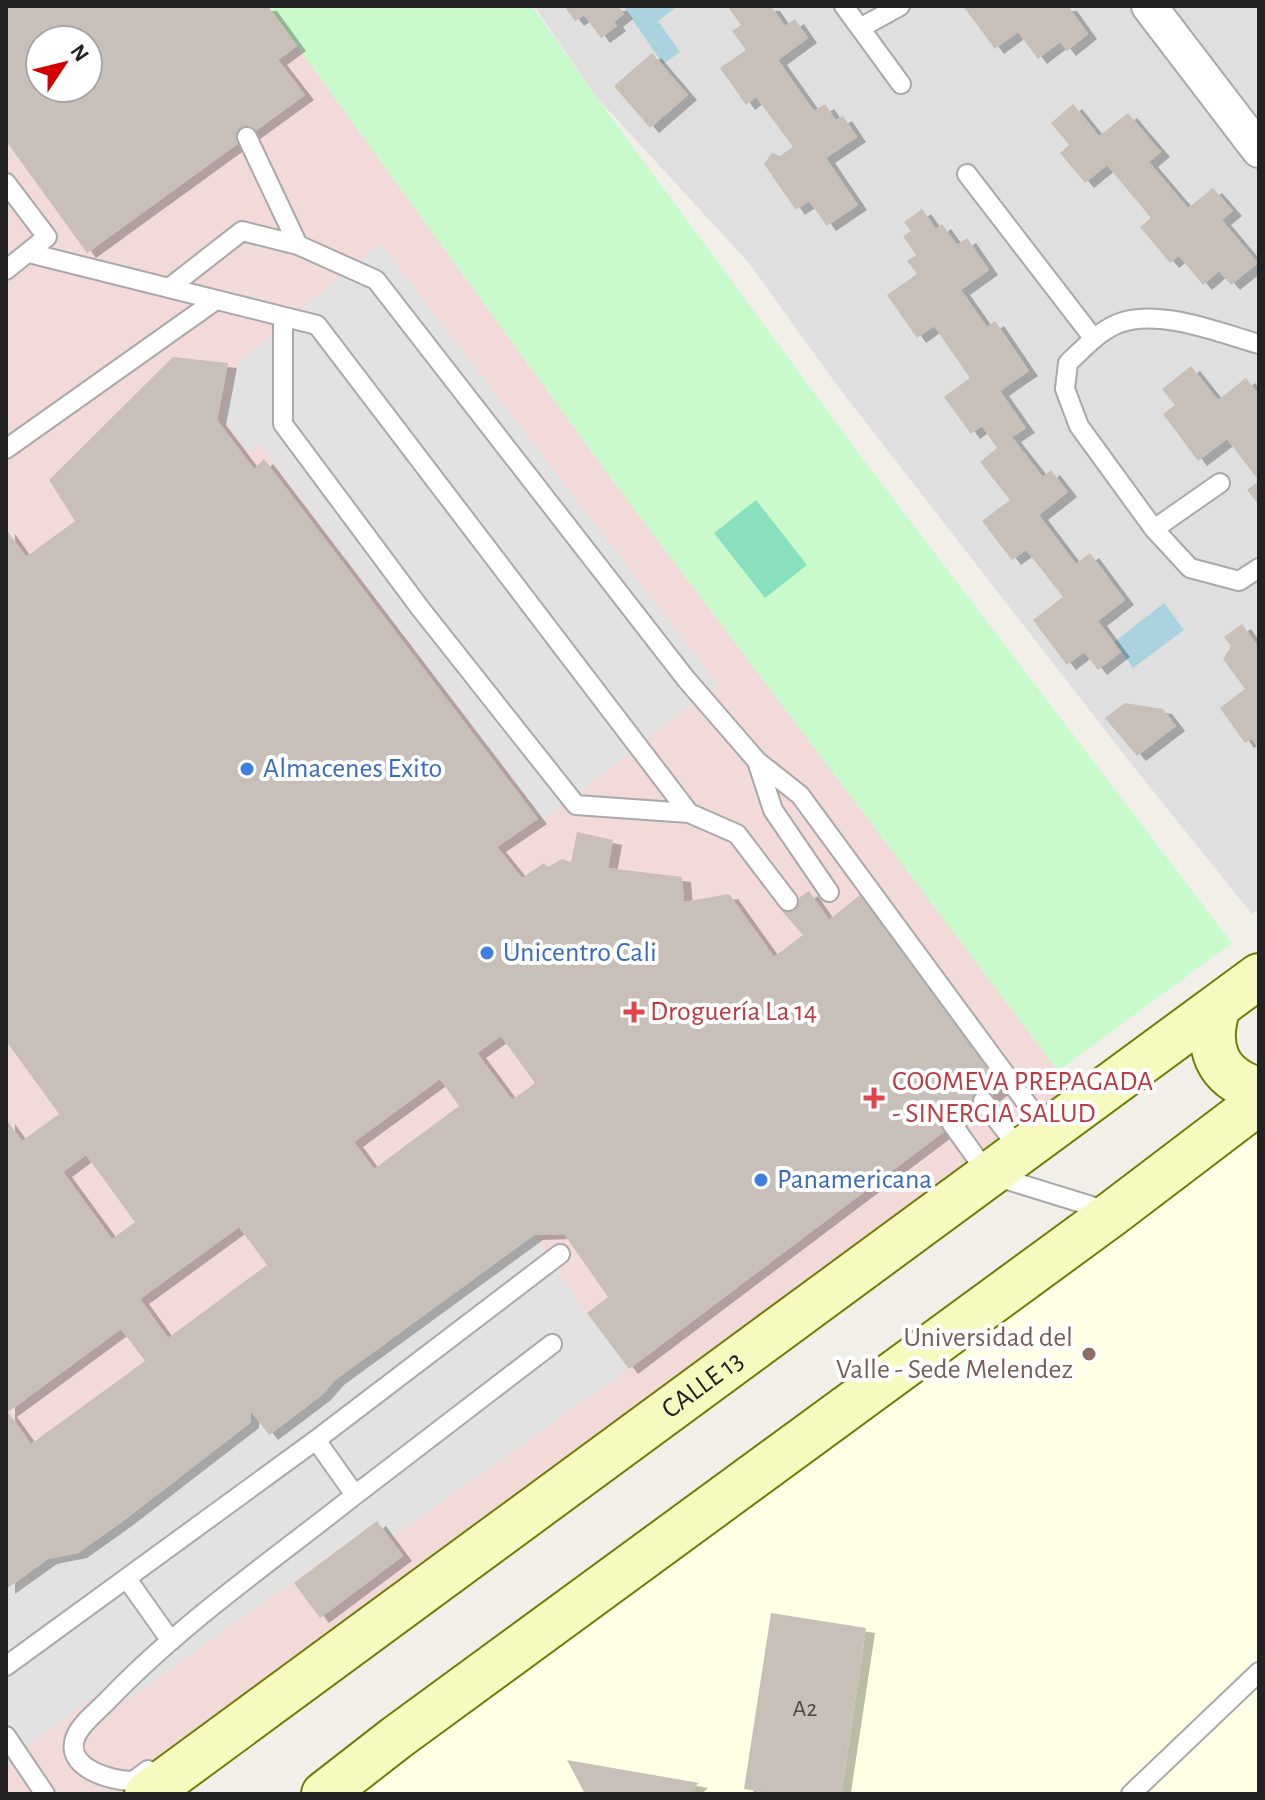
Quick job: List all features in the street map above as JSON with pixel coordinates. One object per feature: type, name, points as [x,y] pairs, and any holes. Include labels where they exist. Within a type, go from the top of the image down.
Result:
[{"type":"main road","name":"CALLE 13","points":[[147,1794],[215,1731],[1259,976]]},
{"type":"main road","points":[[1218,1007],[1212,1037],[1221,1067],[1237,1082],[1259,1090]]},
{"type":"main road","points":[[324,1794],[1259,1102]]},
{"type":"street","points":[[1149,6],[1259,150]]},
{"type":"lane","points":[[844,6],[901,84]]},
{"type":"lane","points":[[860,28],[900,6]]},
{"type":"lane","points":[[247,137],[298,245]]},
{"type":"lane","points":[[967,174],[1094,339]]},
{"type":"lane","points":[[6,183],[47,237],[38,256]]},
{"type":"lane","points":[[169,288],[242,231],[298,245],[376,280],[686,679],[757,761],[800,795],[1018,1151]]},
{"type":"lane","points":[[6,270],[38,256],[317,325],[689,813]]},
{"type":"lane","points":[[6,449],[216,300]]},
{"type":"lane","points":[[283,317],[283,424],[420,608],[576,805],[689,813],[737,834],[788,901]]},
{"type":"lane","points":[[1259,344],[1163,317],[1119,323],[1094,339],[1068,363],[1065,389],[1079,426],[1154,529],[1190,568],[1239,581],[1259,568]]},
{"type":"lane","points":[[1154,529],[1220,483]]},
{"type":"lane","points":[[757,761],[773,810],[829,892]]},
{"type":"lane","points":[[983,1101],[1018,1151]]},
{"type":"lane","points":[[952,1124],[1018,1151],[1113,1213]]},
{"type":"lane","points":[[6,1666],[316,1440],[560,1254]]},
{"type":"lane","points":[[168,1755],[133,1781],[122,1781],[94,1772],[78,1759],[74,1745],[78,1732],[171,1641],[552,1344]]},
{"type":"lane","points":[[316,1440],[355,1495]]},
{"type":"lane","points":[[127,1579],[171,1641]]},
{"type":"lane","points":[[1131,1794],[1259,1672]]},
{"type":"lane","points":[[6,1736],[14,1764],[45,1794]]},
{"type":"shaded area","name":"Unicentro Cali","points":[[6,6],[268,6],[607,473],[1083,1104],[147,1794],[6,1794]]},
{"type":"shaded area","points":[[534,6],[1259,6],[1259,909],[1252,914],[1129,761],[836,384],[749,263],[597,98]]},
{"type":"shaded area","points":[[380,243],[718,684],[544,820],[260,445],[249,453],[223,418],[238,363]]},
{"type":"shaded area","name":"Universidad del Valle - Sede Melendez","points":[[1259,1102],[1259,1794],[324,1794]]},
{"type":"shaded area","points":[[534,1235],[629,1369],[390,1539],[377,1521],[129,1699],[115,1680],[6,1764],[6,1589],[48,1559],[79,1553],[250,1423],[251,1411],[270,1435],[322,1395],[335,1380]]},
{"type":"green space","points":[[268,6],[532,6],[857,451],[1232,943],[1058,1071],[607,473]]},
{"type":"green space","points":[[756,500],[807,565],[765,598],[714,533]]},
{"type":"water","points":[[623,6],[678,6],[658,21],[680,52],[663,64]]},
{"type":"water","points":[[1164,603],[1184,630],[1133,668],[1114,642]]},
{"type":"building","points":[[6,6],[268,6],[297,46],[278,60],[305,95],[87,253],[6,141]]},
{"type":"building","points":[[564,6],[618,6],[624,14],[614,22],[617,26],[601,38],[584,15],[575,21]]},
{"type":"building","points":[[727,6],[771,6],[785,26],[795,19],[808,38],[778,60],[814,111],[825,104],[836,120],[843,116],[857,137],[826,158],[858,205],[827,226],[809,201],[796,210],[764,164],[772,153],[780,156],[793,147],[756,97],[746,105],[720,68],[746,50],[732,31],[741,25]]},
{"type":"building","points":[[963,6],[1068,6],[1088,34],[1067,51],[1060,42],[1038,59],[1018,32],[995,49]]},
{"type":"building","points":[[652,53],[688,95],[650,128],[614,86]]},
{"type":"building","points":[[1073,104],[1099,136],[1128,113],[1161,152],[1149,162],[1188,208],[1213,188],[1233,211],[1222,220],[1258,263],[1231,285],[1219,271],[1203,285],[1179,256],[1170,263],[1140,227],[1151,218],[1107,165],[1085,183],[1060,153],[1069,145],[1051,123]]},
{"type":"building","points":[[922,209],[936,229],[942,224],[957,245],[967,238],[989,270],[961,290],[987,327],[995,321],[1029,371],[1000,391],[1026,428],[1012,437],[1043,477],[1051,470],[1068,492],[1039,515],[1076,564],[1090,553],[1125,600],[1098,621],[1121,652],[1098,670],[1084,652],[1067,665],[1033,620],[1063,597],[1026,550],[1012,560],[982,521],[1010,500],[980,462],[997,448],[982,426],[971,434],[944,397],[970,378],[934,326],[917,338],[887,295],[917,274],[907,261],[916,255],[903,236],[911,231],[904,222]]},
{"type":"building","points":[[173,357],[228,363],[217,420],[254,469],[264,459],[538,819],[497,847],[522,878],[544,863],[548,867],[562,859],[571,862],[577,832],[613,840],[608,868],[682,877],[684,902],[729,894],[774,957],[803,935],[781,910],[809,891],[829,920],[862,893],[1002,1088],[629,1369],[587,1313],[608,1297],[564,1234],[534,1235],[335,1380],[322,1395],[269,1435],[251,1411],[250,1423],[123,1521],[78,1553],[48,1559],[6,1589],[6,1119],[22,1141],[59,1114],[6,1041],[6,529],[26,557],[75,521],[49,480]],"holes":[[[501,1036],[535,1083],[512,1100],[477,1053]],[[440,1079],[459,1106],[374,1169],[354,1142]],[[86,1155],[135,1222],[112,1239],[63,1172]],[[239,1227],[267,1265],[168,1338],[140,1299]],[[121,1329],[145,1361],[31,1444],[8,1412]]]},
{"type":"building","points":[[1191,366],[1218,400],[1246,378],[1259,395],[1259,481],[1227,439],[1198,461],[1163,414],[1175,405],[1162,389]]},
{"type":"building","points":[[1259,481],[1259,505],[1247,490]]},
{"type":"building","points":[[1242,624],[1259,648],[1259,749],[1252,739],[1245,743],[1220,708],[1245,689],[1223,659],[1231,646],[1224,637]]},
{"type":"building","points":[[1125,703],[1163,709],[1176,726],[1137,756],[1105,718]]},
{"type":"building","points":[[377,1521],[403,1556],[320,1618],[294,1583]]},
{"type":"building","points":[[771,1613],[866,1628],[841,1794],[777,1794],[744,1789]]},
{"type":"building","points":[[567,1760],[699,1783],[687,1794],[585,1794]]},
{"type":"place","name":"Almacenes Exito","points":[[247,769]]},
{"type":"place","name":"Unicentro Cali","points":[[487,953]]},
{"type":"place","name":"Droguería La 14","points":[[634,1012]]},
{"type":"place","name":"COOMEVA PREPAGADA - SINERGIA SALUD","points":[[874,1098]]},
{"type":"place","name":"Panamericana","points":[[761,1180]]},
{"type":"place","name":"Universidad del Valle - Sede Melendez","points":[[1089,1354]]}]
